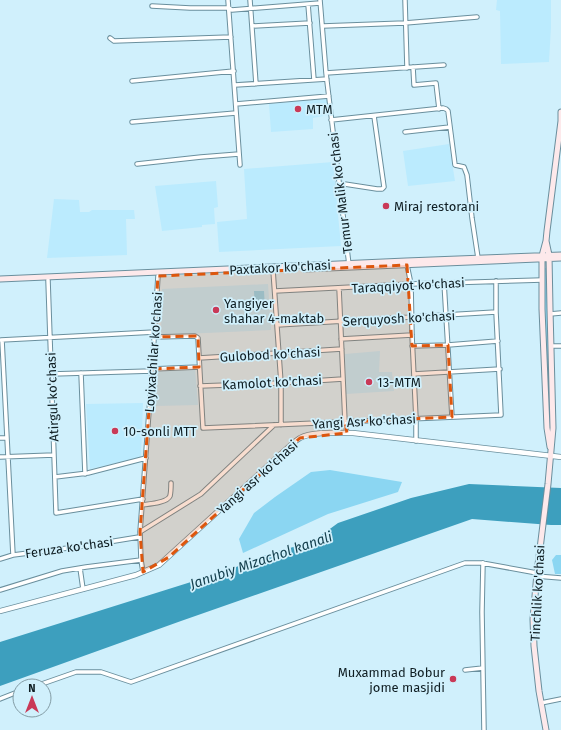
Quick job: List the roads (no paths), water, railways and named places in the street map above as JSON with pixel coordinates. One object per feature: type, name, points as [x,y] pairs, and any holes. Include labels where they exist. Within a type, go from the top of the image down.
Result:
[{"type":"main road","name":"Tinchlik ko'chasi","points":[[551,456],[547,428],[542,257],[546,241],[561,112]]},
{"type":"main road","name":"Tinchlik ko'chasi","points":[[546,241],[549,257],[554,428],[541,534],[533,619],[534,646],[546,730]]},
{"type":"main road","name":"Paxtakor ko'chasi","points":[[549,257],[561,255]]},
{"type":"main road","name":"Paxtakor ko'chasi","points":[[0,281],[158,276],[348,265],[407,265],[542,257]]},
{"type":"main road","name":"Paxtakor ko'chasi","points":[[0,281],[478,258],[561,258]]},
{"type":"street","points":[[228,0],[240,165]]},
{"type":"street","points":[[250,0],[256,84]]},
{"type":"street","points":[[405,0],[407,68]]},
{"type":"street","points":[[152,6],[229,8],[232,10],[320,2]]},
{"type":"street","name":"Temur Malik ko'chasi","points":[[320,2],[326,73],[348,265]]},
{"type":"street","points":[[308,4],[314,80]]},
{"type":"street","points":[[323,26],[405,23],[477,17]]},
{"type":"street","points":[[252,26],[310,23]]},
{"type":"street","points":[[110,38],[114,40],[231,37]]},
{"type":"street","points":[[326,73],[444,65]]},
{"type":"street","points":[[413,67],[414,85],[436,83],[439,109]]},
{"type":"street","points":[[132,81],[234,71]]},
{"type":"street","points":[[234,85],[327,80]]},
{"type":"street","points":[[236,104],[329,96]]},
{"type":"street","points":[[332,120],[446,109],[448,111],[455,166],[464,167],[468,174],[472,218],[478,258]]},
{"type":"street","points":[[132,122],[236,113]]},
{"type":"street","points":[[338,183],[377,189],[384,187],[374,116]]},
{"type":"street","points":[[405,132],[450,127]]},
{"type":"street","points":[[137,164],[239,154]]},
{"type":"street","points":[[407,265],[411,284],[416,440]]},
{"type":"street","points":[[273,270],[279,354],[281,425]]},
{"type":"street","name":"Loyixachilar ko'chasi","points":[[143,572],[139,537],[146,458],[158,276]]},
{"type":"street","name":"Atirgul ko'chasi","points":[[48,280],[56,513],[143,499]]},
{"type":"street","name":"Taraqqiyot ko'chasi","points":[[275,292],[444,282],[542,280]]},
{"type":"street","points":[[414,374],[500,369],[496,312],[496,281]]},
{"type":"street","points":[[444,282],[452,417]]},
{"type":"street","points":[[339,288],[345,422],[347,433]]},
{"type":"street","name":"Serquyosh ko'chasi","points":[[277,325],[496,312]]},
{"type":"street","points":[[550,314],[561,313]]},
{"type":"street","points":[[13,555],[1,340],[155,332]]},
{"type":"street","points":[[341,340],[412,335]]},
{"type":"street","points":[[154,337],[197,336],[200,386]]},
{"type":"street","points":[[412,346],[498,341]]},
{"type":"street","points":[[551,346],[561,346]]},
{"type":"street","name":"Gulobod ko'chasi","points":[[199,358],[342,349]]},
{"type":"street","points":[[52,374],[199,367]]},
{"type":"street","name":"Yangi Asr ko'chasi","points":[[200,386],[204,428],[501,415],[500,369]]},
{"type":"street","points":[[81,373],[85,474]]},
{"type":"street","name":"Kamolot ko'chasi","points":[[200,386],[343,379]]},
{"type":"street","points":[[140,532],[201,494],[274,425]]},
{"type":"street","name":"Yangi asr ko'chasi","points":[[0,611],[136,575],[159,565],[292,444],[307,435],[347,433],[561,457]]},
{"type":"street","points":[[0,438],[7,438]]},
{"type":"street","points":[[0,456],[54,455]]},
{"type":"street","points":[[55,477],[85,474],[146,458]]},
{"type":"street","points":[[142,505],[163,501],[169,498],[171,483]]},
{"type":"street","name":"Feruza ko'chasi","points":[[0,560],[13,555],[139,537]]},
{"type":"street","points":[[0,590],[62,571],[141,560]]},
{"type":"street","points":[[52,680],[76,672],[101,672],[131,682],[465,563],[484,563],[537,575],[561,578]]},
{"type":"street","points":[[484,563],[482,612],[484,730]]},
{"type":"street","points":[[80,568],[83,589]]},
{"type":"street","points":[[465,670],[483,668]]},
{"type":"street","points":[[0,698],[12,694]]},
{"type":"street","points":[[541,703],[561,699]]},
{"type":"water","name":"Janubiy Mizachol kanali","points":[[469,484],[561,488],[561,525],[472,519],[22,678],[12,678],[12,682],[0,686],[0,642],[226,571],[271,553],[312,542],[338,523],[411,498]]},
{"type":"place","name":"MTM","points":[[298,109]]},
{"type":"place","name":"Miraj restorani","points":[[386,206]]},
{"type":"place","name":"Yangiyer shahar 4-maktab","points":[[216,310]]},
{"type":"place","name":"13-MTM","points":[[369,382]]},
{"type":"place","name":"10-sonli MTT","points":[[115,431]]},
{"type":"place","name":"Muxammad Bobur jome masjidi","points":[[453,679]]}]
